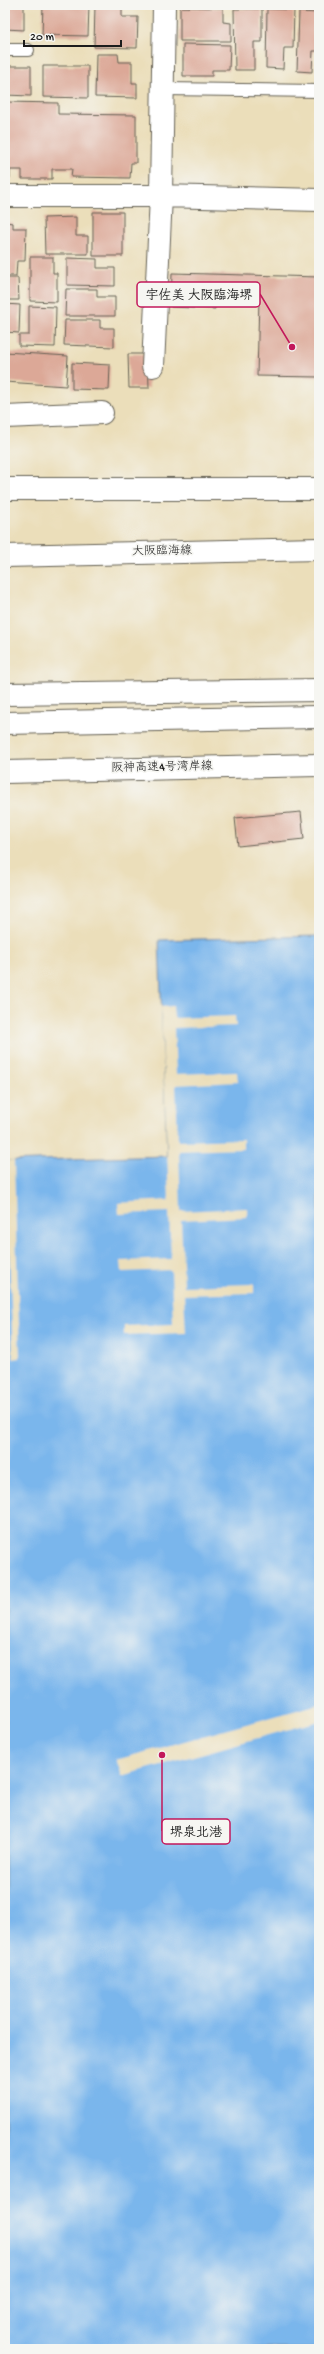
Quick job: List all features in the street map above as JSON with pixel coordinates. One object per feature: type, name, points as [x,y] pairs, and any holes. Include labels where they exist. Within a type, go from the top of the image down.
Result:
[{"type":"main road","points":[[153,366],[161,196],[164,5]]},
{"type":"main road","points":[[5,196],[161,196],[319,200]]},
{"type":"main road","points":[[5,417],[102,413]]},
{"type":"main road","points":[[5,489],[319,489]]},
{"type":"main road","name":"大阪臨海線","points":[[5,556],[319,549]]},
{"type":"main road","points":[[5,694],[319,690]]},
{"type":"main road","points":[[5,723],[319,717]]},
{"type":"main road","name":"阪神高速4号湾岸線","points":[[5,772],[319,765]]},
{"type":"lane","points":[[5,50],[28,50]]},
{"type":"lane","points":[[162,90],[319,91]]},
{"type":"water","points":[[319,936],[319,2349],[5,2349],[5,1161],[167,1156],[159,940]]},
{"type":"pier","points":[[173,1006],[174,1018],[235,1016],[236,1026],[174,1028],[176,1074],[237,1072],[238,1082],[176,1085],[178,1141],[243,1139],[243,1149],[179,1151],[181,1211],[247,1208],[247,1217],[181,1220],[184,1286],[254,1284],[254,1293],[184,1295],[186,1333],[124,1335],[124,1326],[173,1324],[171,1270],[122,1272],[121,1261],[171,1259],[169,1212],[119,1214],[118,1203],[169,1200],[161,1007]]},
{"type":"pier","points":[[14,1160],[20,1358],[13,1359],[9,1247],[5,1246],[5,1161]]},
{"type":"pier","points":[[319,1704],[319,1721],[122,1776],[116,1760]]},
{"type":"building","points":[[5,5],[24,5],[24,30],[5,29]]},
{"type":"building","points":[[43,5],[89,5],[88,36],[42,35]]},
{"type":"building","points":[[95,5],[122,5],[122,17],[138,17],[137,48],[94,47]]},
{"type":"building","points":[[180,7],[223,8],[223,22],[231,23],[231,41],[180,41]]},
{"type":"building","points":[[234,9],[262,9],[262,42],[254,42],[254,70],[235,70]]},
{"type":"building","points":[[267,9],[294,10],[293,48],[284,48],[283,69],[266,68]]},
{"type":"building","points":[[299,12],[319,13],[319,51],[313,51],[312,72],[297,71]]},
{"type":"building","points":[[183,44],[230,45],[229,70],[212,70],[212,76],[183,76]]},
{"type":"building","points":[[96,54],[118,54],[119,62],[132,62],[132,83],[137,83],[137,98],[95,97]]},
{"type":"building","points":[[5,66],[31,66],[31,96],[5,95]]},
{"type":"building","points":[[43,66],[88,66],[88,98],[43,97]]},
{"type":"building","points":[[5,102],[58,103],[58,114],[136,115],[136,163],[131,163],[130,178],[71,177],[72,169],[52,169],[52,179],[22,179],[22,170],[10,170],[10,178],[5,178]]},
{"type":"building","points":[[93,212],[123,212],[123,256],[93,256]]},
{"type":"building","points":[[76,217],[76,236],[88,236],[88,254],[45,254],[44,218]]},
{"type":"building","points":[[5,222],[13,223],[13,228],[26,228],[25,261],[17,261],[16,276],[5,276]]},
{"type":"building","points":[[30,257],[53,257],[53,273],[57,273],[57,302],[30,301]]},
{"type":"building","points":[[67,258],[97,259],[97,268],[115,268],[115,286],[67,285]]},
{"type":"building","points":[[172,273],[319,277],[319,377],[257,376],[259,299],[216,297],[215,309],[171,307]]},
{"type":"building","points":[[5,278],[18,278],[19,300],[5,300]]},
{"type":"building","points":[[66,289],[97,289],[97,297],[115,297],[115,316],[65,316]]},
{"type":"building","points":[[5,304],[20,305],[19,333],[5,332]]},
{"type":"building","points":[[29,306],[56,307],[55,347],[19,346],[19,335],[29,335]]},
{"type":"building","points":[[65,320],[100,320],[100,328],[114,328],[114,347],[64,345]]},
{"type":"building","points":[[5,352],[68,356],[66,386],[5,382]]},
{"type":"building","points":[[128,354],[148,354],[149,388],[129,388]]},
{"type":"building","points":[[72,363],[110,365],[109,390],[72,389]]},
{"type":"building","points":[[301,812],[304,839],[238,846],[235,818]]},
{"type":"place","name":"宇佐美 大阪臨海堺","points":[[292,347]]},
{"type":"place","name":"堺泉北港","points":[[162,1755]]}]
